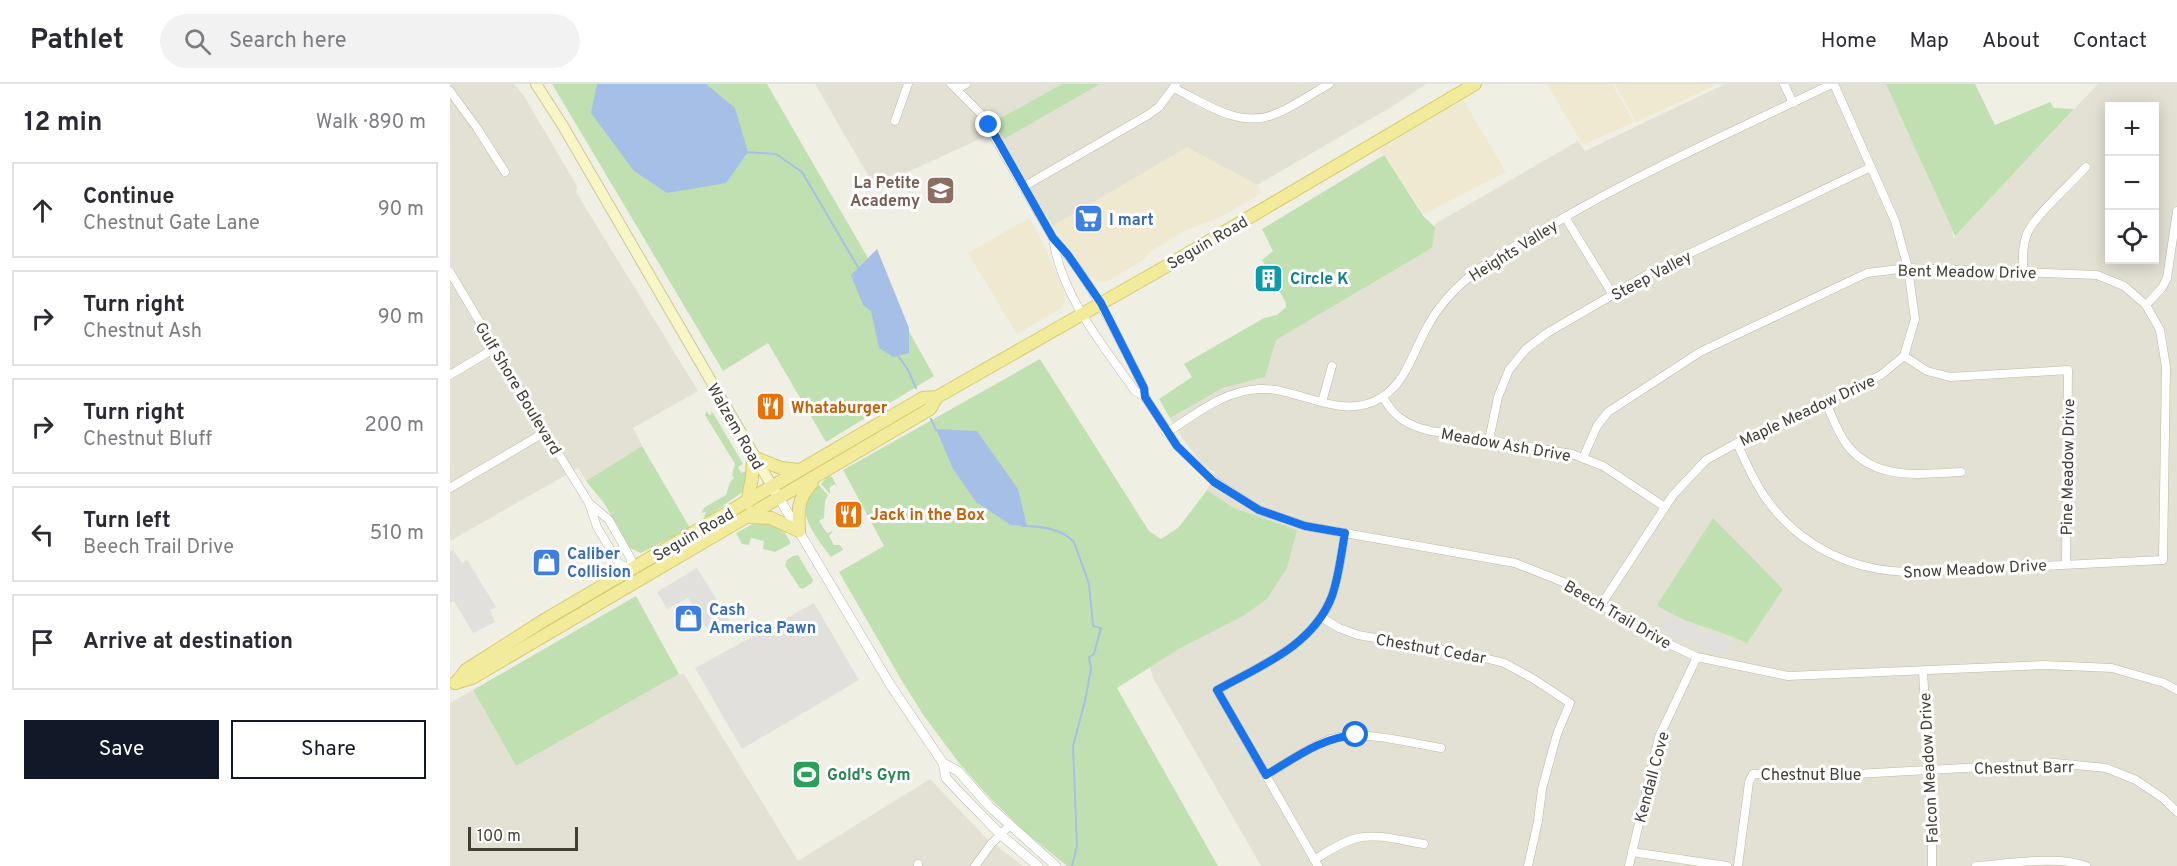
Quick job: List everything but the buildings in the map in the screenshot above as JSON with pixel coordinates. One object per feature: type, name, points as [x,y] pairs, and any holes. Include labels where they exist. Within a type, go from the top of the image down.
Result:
[{"type":"main road","name":"Walzem Road","points":[[536,84],[563,126],[753,457],[776,493]]},
{"type":"main road","name":"Seguin Road","points":[[453,685],[472,678],[749,517],[799,470],[923,398],[937,397],[1475,84]]},
{"type":"main road","name":"Seguin Road","points":[[453,685],[466,670],[630,569],[747,502],[776,493],[818,474],[930,409],[937,397]]},
{"type":"main road","points":[[747,502],[753,457],[781,468],[799,470]]},
{"type":"main road","points":[[749,517],[771,518],[799,531],[800,498],[818,474]]},
{"type":"main road","points":[[611,596],[629,576],[630,569],[649,569],[665,564]]},
{"type":"street","points":[[895,121],[908,84]]},
{"type":"street","points":[[954,86],[966,84]]},
{"type":"street","points":[[1023,187],[1148,115],[1159,106],[1175,86],[1227,114],[1241,118],[1255,118],[1276,114],[1329,84]]},
{"type":"street","points":[[1784,84],[1793,103]]},
{"type":"street","points":[[1833,84],[1895,221],[1908,268],[1915,319],[1904,356]]},
{"type":"street","name":"Heights Valley","points":[[1383,397],[1401,378],[1427,327],[1460,285],[1490,262],[1622,185],[1833,84]]},
{"type":"street","name":"Beech Trail Drive","points":[[954,86],[981,114],[1053,238],[1068,255],[1101,303],[1144,388],[1145,397],[1166,433],[1214,482],[1259,510],[1305,526],[1515,562],[1563,582],[1653,638],[1697,657],[1788,676],[2044,665],[2112,668],[2164,683],[2177,690]]},
{"type":"street","points":[[450,91],[505,172]]},
{"type":"street","name":"Steep Valley","points":[[1489,440],[1502,384],[1520,357],[1547,333],[1657,269],[1871,167]]},
{"type":"street","points":[[2023,271],[2027,233],[2034,222],[2086,167]]},
{"type":"street","points":[[2146,305],[2162,288],[2167,278],[2177,211]]},
{"type":"street","points":[[1565,217],[1613,295]]},
{"type":"street","name":"Beech Trail Drive","points":[[1053,238],[1056,259],[1082,314],[1135,391],[1145,397]]},
{"type":"street","name":"Bent Meadow Drive","points":[[1584,458],[1597,426],[1608,412],[1700,352],[1867,273],[1908,268],[2097,275],[2124,286],[2146,305],[2160,330],[2166,367],[2163,560]]},
{"type":"street","name":"Gulf Shore Boulevard","points":[[450,272],[589,503],[597,526],[619,564],[630,569],[631,559],[609,520],[589,503]]},
{"type":"street","points":[[450,375],[495,348]]},
{"type":"street","name":"Pine Meadow Drive","points":[[1904,356],[1926,371],[1950,377],[2068,370],[2066,564]]},
{"type":"street","name":"Maple Meadow Drive","points":[[1601,605],[1673,495],[1706,460],[1881,375],[1904,356]]},
{"type":"street","points":[[1322,402],[1332,366]]},
{"type":"street","points":[[1166,433],[1224,397],[1246,390],[1276,390],[1337,406],[1354,406],[1383,397]]},
{"type":"street","name":"Meadow Ash Drive","points":[[1383,397],[1396,416],[1409,425],[1431,431],[1550,449],[1584,458],[1618,474],[1665,507]]},
{"type":"street","points":[[1825,401],[1843,439],[1853,452],[1872,466],[1902,475],[1961,472]]},
{"type":"street","points":[[450,488],[545,432]]},
{"type":"street","name":"Snow Meadow Drive","points":[[1737,443],[1763,495],[1786,523],[1814,545],[1863,567],[1899,572],[2163,560]]},
{"type":"street","name":"Walzem Road","points":[[776,493],[891,686],[943,763],[946,778],[1001,835],[1038,866]]},
{"type":"street","points":[[1345,533],[1335,586],[1321,617],[1290,650],[1217,690],[1316,863],[1340,844],[1355,838],[1368,837],[1424,844]]},
{"type":"street","name":"Chestnut Cedar","points":[[1321,617],[1339,628],[1358,635],[1473,655],[1504,663],[1570,703],[1557,734],[1542,789],[1528,866]]},
{"type":"street","name":"Kendall Cove","points":[[1629,866],[1659,737],[1697,657]]},
{"type":"street","name":"Falcon Meadow Drive","points":[[1923,671],[1932,866]]},
{"type":"street","points":[[1266,775],[1322,742],[1348,736],[1365,736],[1441,748]]},
{"type":"street","name":"Walzem Road","points":[[943,763],[958,771],[990,807],[1056,866]]},
{"type":"street","name":"Chestnut Barr","points":[[1928,770],[2055,763],[2106,768],[2136,780],[2164,799],[2177,812]]},
{"type":"street","name":"Chestnut Blue","points":[[1737,866],[1749,782],[1753,774],[1819,776],[1928,770]]},
{"type":"street","points":[[975,866],[1009,825]]},
{"type":"street","points":[[1632,852],[1727,866]]},
{"type":"street","points":[[1976,866],[2059,861],[2086,866]]},
{"type":"shaded area","points":[[450,84],[514,84],[524,96],[577,186],[576,192],[698,391],[633,428],[642,446],[586,481],[578,468],[450,541]]},
{"type":"shaded area","points":[[815,84],[1426,84],[1393,106],[1257,185],[1187,148],[1053,226],[993,133],[875,187]]},
{"type":"shaded area","points":[[1547,84],[1612,84],[1634,122],[1583,145]]},
{"type":"shaded area","points":[[1615,84],[1713,84],[1714,86],[1636,122]]},
{"type":"shaded area","points":[[1725,84],[1887,84],[1952,230],[1954,240],[1955,236],[2098,84],[2177,84],[2177,866],[1261,866],[1153,678],[1150,667],[1179,649],[1243,616],[1296,530],[1234,508],[1207,490],[1215,473],[1202,463],[1184,441],[1170,418],[1223,388],[1264,377],[1276,340],[1432,248],[1435,224],[1578,141],[1585,151]]},
{"type":"shaded area","points":[[1462,98],[1506,172],[1424,214],[1379,150]]},
{"type":"shaded area","points":[[1187,147],[1257,185],[1262,193],[1219,218],[1184,231],[1108,281],[1099,282],[1088,276],[1053,226]]},
{"type":"shaded area","points":[[1029,218],[1045,247],[1065,294],[1065,302],[1062,308],[1017,334],[968,253]]},
{"type":"shaded area","points":[[453,550],[462,563],[467,560],[496,607],[490,610],[495,622],[473,633],[454,601],[450,603],[450,552]]},
{"type":"shaded area","points":[[697,568],[731,623],[711,635],[688,598],[667,609],[657,592]]},
{"type":"shaded area","points":[[814,603],[859,680],[742,749],[695,668]]},
{"type":"shaded area","points":[[1665,614],[1699,628],[1699,634],[1706,637],[1706,631],[1728,638],[1731,645],[1723,654],[1697,646],[1701,642],[1696,639],[1690,643],[1658,629],[1663,625]]},
{"type":"shaded area","points":[[679,674],[684,674],[798,861],[930,779],[985,837],[1023,866],[450,866],[450,703],[473,690],[516,766]]},
{"type":"green space","points":[[552,84],[767,84],[934,376],[826,442],[768,343],[723,371]]},
{"type":"green space","points":[[1062,84],[1100,84],[1004,139],[994,122]]},
{"type":"green space","points":[[1886,84],[1975,84],[1995,125],[2050,102],[2054,108],[2074,109],[1955,236]]},
{"type":"green space","points":[[1384,155],[1424,217],[1435,227],[1432,248],[1276,340],[1265,377],[1223,388],[1170,418],[1159,399],[1192,377],[1184,364],[1264,318],[1277,315],[1286,307],[1286,303],[1262,260],[1273,251],[1262,229]]},
{"type":"green space","points":[[1040,359],[1149,531],[1161,539],[1179,527],[1207,490],[1234,508],[1297,530],[1287,568],[1267,599],[1243,616],[1179,649],[1117,688],[1218,866],[1067,866],[1024,831],[989,797],[959,763],[924,716],[902,681],[839,572],[884,546],[843,470]]},
{"type":"green space","points":[[707,411],[709,415],[712,414],[710,411],[713,413],[742,462],[743,464],[738,467],[741,473],[746,471],[746,477],[741,493],[706,518],[704,517],[706,512],[701,513],[705,507],[726,495],[730,482],[734,478],[732,475],[735,464],[705,415]]},
{"type":"green space","points":[[642,446],[690,528],[641,553],[630,548],[604,503],[586,481]]},
{"type":"green space","points":[[828,476],[832,477],[838,488],[835,484],[830,487],[830,494],[821,484]]},
{"type":"green space","points":[[819,485],[828,495],[825,501],[824,518],[819,521],[827,533],[833,531],[829,536],[834,545],[840,545],[843,550],[831,557],[812,530],[805,511],[810,493]]},
{"type":"green space","points":[[1713,518],[1783,589],[1747,643],[1678,617],[1657,605]]},
{"type":"green space","points":[[766,521],[783,530],[790,544],[775,552],[763,549],[764,541],[751,538],[749,545],[742,544],[736,533],[753,524]]},
{"type":"green space","points":[[798,555],[813,580],[803,589],[799,587],[785,565],[787,560]]},
{"type":"green space","points":[[636,596],[679,674],[516,766],[473,690]]},
{"type":"water","points":[[597,84],[706,84],[735,108],[748,152],[726,183],[667,193],[634,171],[591,113]]},
{"type":"water","points":[[877,249],[909,328],[909,353],[893,357],[879,348],[871,311],[863,305],[851,275]]},
{"type":"water","points":[[936,429],[977,431],[1018,489],[1027,526],[1011,525],[976,502],[953,469]]},
{"type":"waterway","points":[[746,152],[776,154],[802,172],[859,269]]},
{"type":"waterway","points":[[897,354],[916,388]]},
{"type":"waterway","points":[[931,419],[936,430]]},
{"type":"waterway","points":[[1020,524],[1057,531],[1074,542],[1089,584],[1093,626],[1101,628],[1094,654],[1089,657],[1091,669],[1073,746],[1077,846],[1072,866]]},
{"type":"place","name":"La Petite Academy","points":[[941,191]]},
{"type":"place","name":"I mart","points":[[1088,219]]},
{"type":"place","name":"Circle K","points":[[1269,278]]},
{"type":"place","name":"Whataburger","points":[[770,407]]},
{"type":"place","name":"Jack in the Box","points":[[849,514]]},
{"type":"place","name":"Caliber Collision","points":[[546,562]]},
{"type":"place","name":"Cash America Pawn","points":[[688,618]]},
{"type":"place","name":"Gold's Gym","points":[[806,774]]},
{"type":"route","points":[[989,125],[1053,238],[1068,255],[1101,303],[1144,388],[1145,397],[1166,433],[1177,446],[1214,482],[1259,510],[1305,526],[1345,533],[1335,586],[1326,608],[1313,627],[1290,650],[1217,690],[1266,775],[1322,742],[1356,735]]}]
